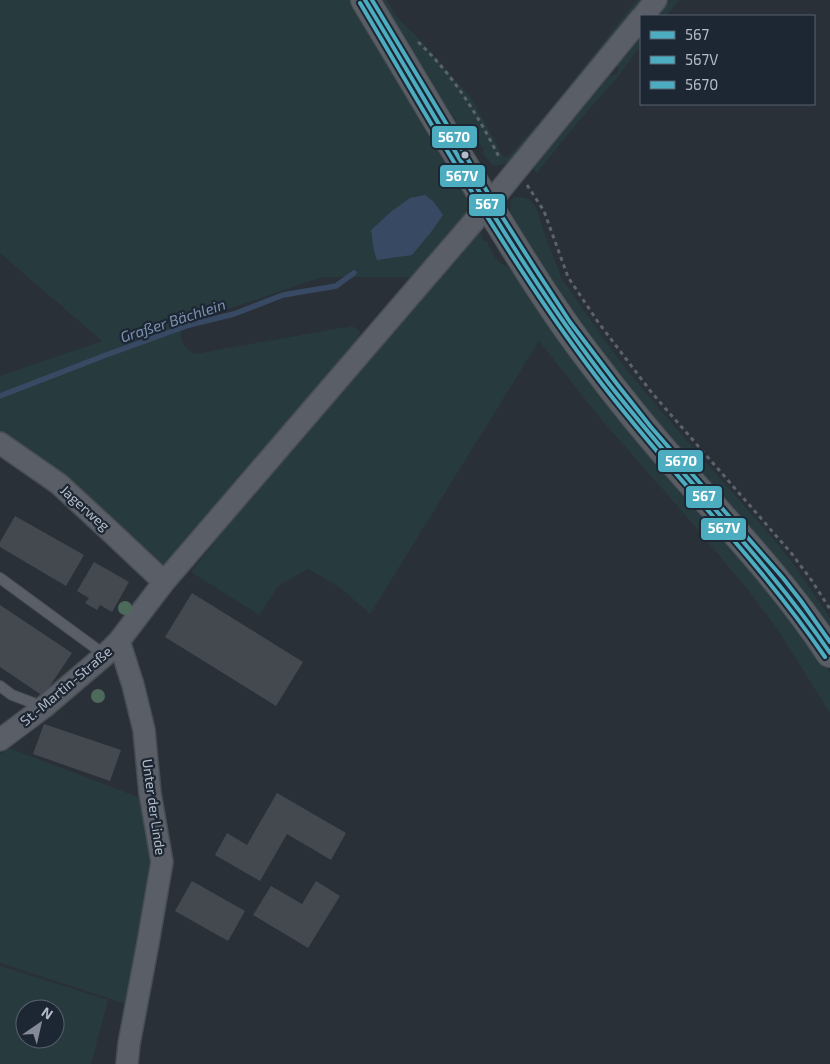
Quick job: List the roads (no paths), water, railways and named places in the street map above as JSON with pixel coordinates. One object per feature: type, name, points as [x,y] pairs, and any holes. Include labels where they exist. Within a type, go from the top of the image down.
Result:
[{"type":"street","points":[[365,0],[534,280],[590,360],[651,436],[792,599],[830,653]]},
{"type":"street","name":"St.-Martin-Straße","points":[[644,15],[656,0]]},
{"type":"street","name":"St.-Martin-Straße","points":[[0,740],[44,707],[112,648],[164,582],[488,204],[640,19]]},
{"type":"street","name":"Jagerweg","points":[[0,443],[59,484],[164,582]]},
{"type":"street","name":"Unter der Linde","points":[[112,648],[133,685],[144,730],[150,793],[162,862],[127,1064]]},
{"type":"lane","points":[[0,578],[112,648]]},
{"type":"lane","points":[[0,686],[12,695],[44,707]]},
{"type":"water","points":[[425,195],[434,202],[443,215],[431,232],[412,255],[377,260],[371,230],[410,198]]},
{"type":"waterway","name":"Graßer Bächlein","points":[[0,396],[189,325],[234,314],[283,295],[336,286],[354,273]]}]
